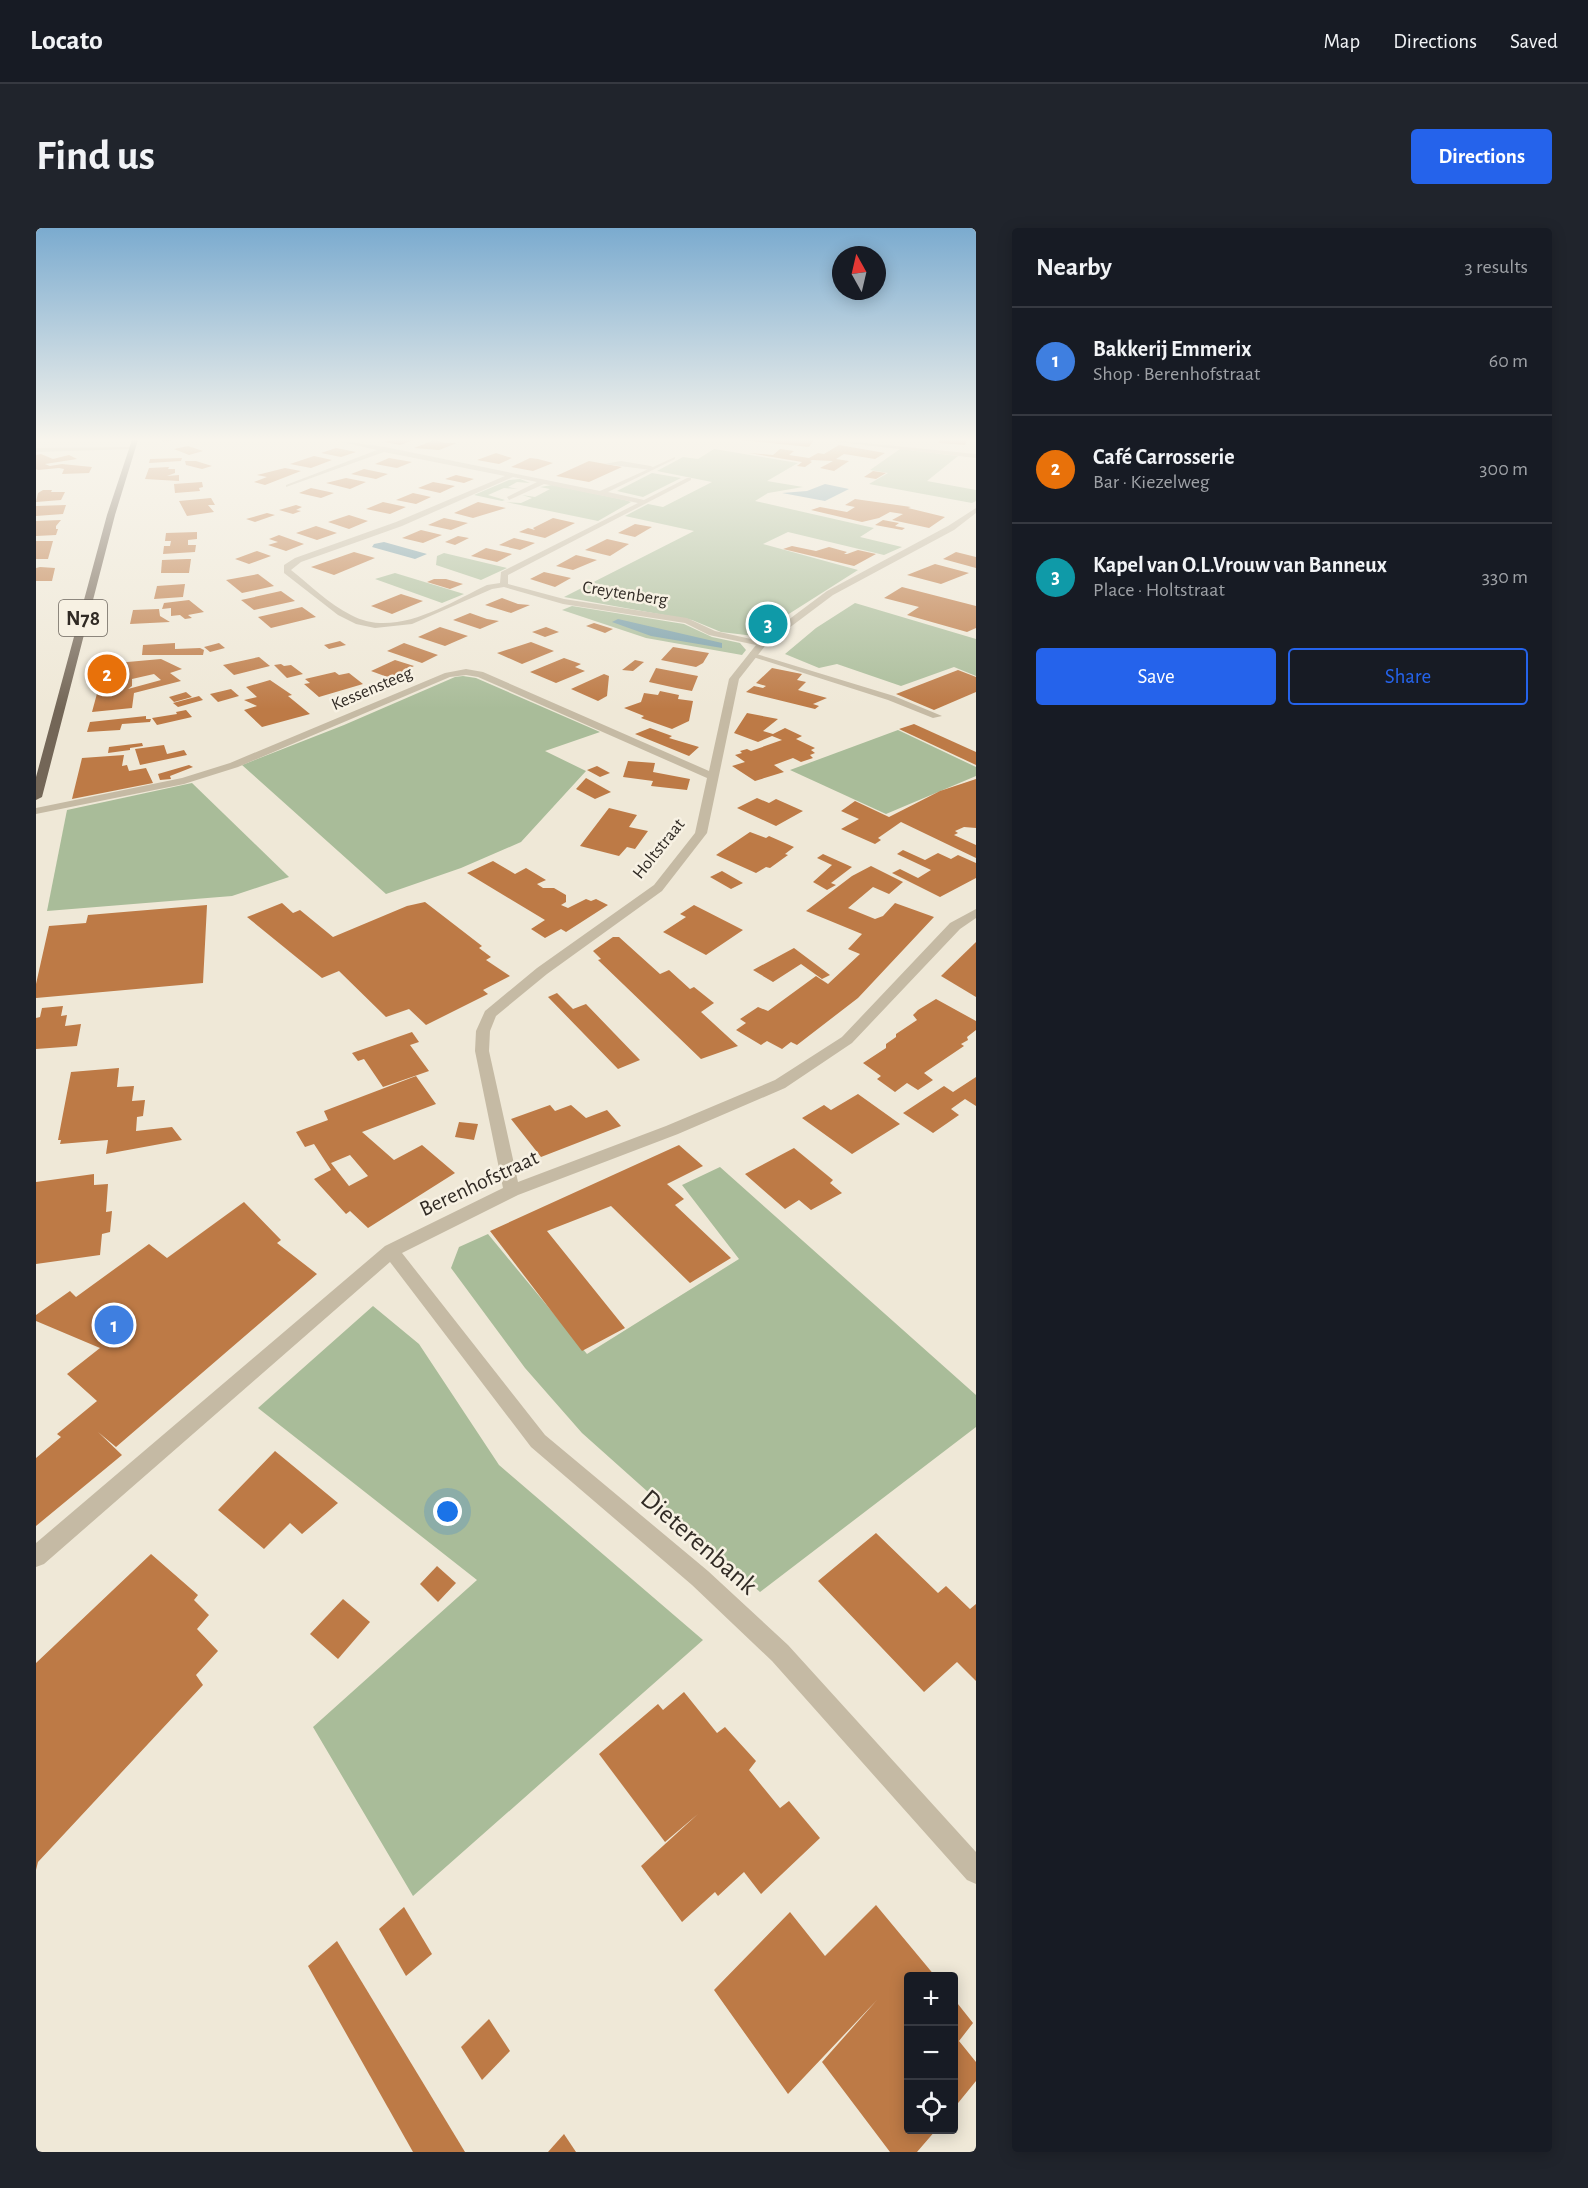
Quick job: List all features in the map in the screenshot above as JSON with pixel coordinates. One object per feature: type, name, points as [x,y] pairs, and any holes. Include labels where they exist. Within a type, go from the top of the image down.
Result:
[{"type":"main road","name":"N78","points":[[36,797],[107,530]]},
{"type":"street","points":[[383,530],[298,560],[287,567],[287,571],[350,618],[370,625],[407,623],[490,587],[504,585],[504,574],[591,530]]},
{"type":"street","name":"Holtstraat","points":[[512,1191],[482,1050],[483,1031],[490,1014],[542,971],[658,888],[701,833],[734,679],[762,644],[830,593],[948,530]]},
{"type":"street","name":"Creytenberg","points":[[504,585],[563,601],[687,621],[712,633],[762,644]]},
{"type":"street","points":[[753,654],[891,698],[937,716]]},
{"type":"street","name":"Kessensteeg","points":[[36,811],[184,781],[234,765],[448,675],[466,672],[480,674],[712,776]]},
{"type":"street","name":"Berenhofstraat","points":[[36,1557],[391,1251],[512,1191],[672,1130],[780,1084],[847,1040],[955,926],[976,913]]},
{"type":"street","name":"Dieterenbank","points":[[391,1251],[538,1441],[700,1578],[780,1653],[976,1871]]},
{"type":"green space","points":[[688,530],[871,530],[860,537],[902,547],[884,555],[788,532],[763,544],[858,570],[754,636],[721,632],[692,620],[564,597],[694,531]]},
{"type":"green space","points":[[444,553],[507,568],[481,580],[436,565],[437,556]]},
{"type":"green space","points":[[395,573],[464,594],[442,603],[375,579]]},
{"type":"green space","points":[[855,603],[976,639],[976,676],[954,667],[901,686],[837,664],[819,668],[785,654],[816,628]]},
{"type":"green space","points":[[572,606],[684,624],[712,637],[740,643],[746,650],[742,655],[646,638],[562,610]]},
{"type":"green space","points":[[455,677],[476,678],[600,732],[545,751],[586,771],[521,842],[461,868],[386,894],[242,765],[344,725]]},
{"type":"green space","points":[[898,730],[976,767],[976,776],[886,814],[790,770]]},
{"type":"green space","points":[[192,783],[289,877],[232,896],[47,911],[67,810]]},
{"type":"green space","points":[[720,1167],[976,1395],[976,1427],[760,1592],[582,1433],[525,1368],[451,1268],[459,1247],[488,1234],[587,1354],[739,1259],[682,1185]]},
{"type":"green space","points":[[373,1306],[419,1344],[499,1465],[703,1640],[413,1896],[313,1727],[477,1580],[258,1408]]},
{"type":"water","points":[[384,542],[427,554],[415,559],[372,547],[374,544]]},
{"type":"water","points":[[618,619],[722,643],[722,648],[651,636],[612,622]]},
{"type":"building","points":[[36,530],[58,530],[56,535],[36,536]]},
{"type":"building","points":[[305,530],[327,530],[337,533],[317,540],[296,533]]},
{"type":"building","points":[[421,530],[442,535],[423,543],[402,538]]},
{"type":"building","points":[[561,530],[545,538],[519,532]]},
{"type":"building","points":[[624,530],[647,530],[635,537],[618,533]]},
{"type":"building","points":[[197,532],[197,539],[188,540],[188,545],[196,545],[195,552],[163,554],[164,546],[170,546],[171,541],[165,541],[166,533]]},
{"type":"building","points":[[279,535],[304,544],[286,551],[268,545],[278,542],[269,539]]},
{"type":"building","points":[[458,536],[469,538],[455,545],[445,542]]},
{"type":"building","points":[[514,538],[535,543],[520,550],[499,545]]},
{"type":"building","points":[[607,539],[629,544],[610,556],[585,550]]},
{"type":"building","points":[[36,541],[53,541],[48,559],[36,559]]},
{"type":"building","points":[[792,546],[816,551],[829,547],[847,552],[844,554],[858,550],[876,554],[854,566],[783,549]]},
{"type":"building","points":[[486,548],[512,554],[497,562],[471,556]]},
{"type":"building","points":[[257,551],[271,556],[249,564],[235,559]]},
{"type":"building","points":[[354,552],[375,558],[334,575],[311,567]]},
{"type":"building","points":[[956,552],[976,557],[976,568],[943,559]]},
{"type":"building","points":[[576,555],[597,560],[573,570],[556,566]]},
{"type":"building","points":[[191,559],[189,573],[161,573],[162,560]]},
{"type":"building","points":[[935,564],[969,573],[941,584],[907,575]]},
{"type":"building","points":[[36,568],[55,568],[52,581],[36,581]]},
{"type":"building","points":[[544,572],[571,578],[555,587],[530,579]]},
{"type":"building","points":[[258,574],[274,586],[242,593],[226,580]]},
{"type":"building","points":[[434,579],[446,579],[463,584],[450,589],[427,582]]},
{"type":"building","points":[[185,584],[183,597],[154,599],[157,586]]},
{"type":"building","points":[[902,587],[976,606],[976,628],[967,632],[907,615],[919,607],[884,598]]},
{"type":"building","points":[[281,591],[295,601],[254,610],[241,600]]},
{"type":"building","points":[[401,594],[423,601],[392,614],[371,606]]},
{"type":"building","points":[[502,598],[518,604],[530,605],[511,613],[485,605]]},
{"type":"building","points":[[189,600],[204,612],[188,615],[192,618],[185,619],[180,615],[171,616],[171,608],[162,609],[164,603]]},
{"type":"building","points":[[302,607],[316,617],[271,628],[258,617]]},
{"type":"building","points":[[159,609],[160,616],[170,622],[130,624],[133,610]]},
{"type":"building","points":[[470,613],[499,621],[480,629],[453,620]]},
{"type":"building","points":[[594,623],[613,629],[605,633],[586,626]]},
{"type":"building","points":[[440,627],[468,636],[445,646],[418,637]]},
{"type":"building","points":[[546,627],[559,632],[545,637],[532,632]]},
{"type":"building","points":[[340,641],[346,645],[329,649],[324,645]]},
{"type":"building","points":[[531,642],[554,651],[522,664],[497,653]]},
{"type":"building","points":[[175,643],[175,649],[200,648],[204,650],[203,655],[142,655],[143,645]]},
{"type":"building","points":[[219,643],[225,648],[210,652],[204,647]]},
{"type":"building","points":[[404,643],[438,655],[422,663],[387,651]]},
{"type":"building","points":[[673,647],[709,653],[703,663],[696,667],[661,660]]},
{"type":"building","points":[[259,657],[270,666],[234,675],[223,665]]},
{"type":"building","points":[[564,658],[581,664],[575,667],[585,671],[556,683],[530,672]]},
{"type":"building","points":[[161,659],[182,669],[170,673],[181,681],[134,693],[132,708],[92,712],[105,664]],"holes":[[[154,674],[161,680],[128,689],[132,686],[132,679]]]},
{"type":"building","points":[[395,660],[414,666],[390,678],[371,671]]},
{"type":"building","points":[[635,660],[644,662],[633,671],[622,670]]},
{"type":"building","points":[[274,665],[291,665],[303,674],[287,678]]},
{"type":"building","points":[[656,668],[698,676],[692,691],[676,688],[649,682]]},
{"type":"building","points":[[772,668],[802,674],[797,680],[806,682],[798,690],[827,698],[813,704],[819,706],[815,709],[746,692],[754,686],[763,688],[766,686],[756,683]]},
{"type":"building","points":[[958,670],[976,677],[976,692],[934,710],[896,694]]},
{"type":"building","points":[[335,672],[339,675],[349,673],[363,684],[319,697],[304,684],[310,683],[305,679]]},
{"type":"building","points":[[604,674],[609,676],[607,696],[598,701],[571,689]]},
{"type":"building","points":[[270,680],[292,695],[288,696],[310,714],[262,727],[244,710],[257,706],[244,700],[257,697],[246,687]]},
{"type":"building","points":[[231,689],[239,696],[218,702],[210,694]]},
{"type":"building","points":[[660,691],[679,695],[678,699],[693,701],[689,721],[672,729],[641,718],[644,716],[624,708],[641,702],[644,693],[658,695]]},
{"type":"building","points":[[186,692],[192,697],[174,702],[169,697]]},
{"type":"building","points":[[199,696],[203,700],[178,707],[173,703]]},
{"type":"building","points":[[186,710],[192,717],[157,725],[152,718],[177,714],[176,712]]},
{"type":"building","points":[[747,713],[778,719],[763,731],[773,734],[785,728],[802,736],[796,739],[815,748],[811,750],[815,753],[810,755],[813,758],[801,762],[793,758],[774,765],[784,772],[755,781],[732,766],[745,762],[735,755],[742,753],[740,751],[747,749],[751,751],[782,740],[772,736],[758,742],[734,733]]},
{"type":"building","points":[[146,716],[146,719],[151,719],[150,722],[122,724],[120,730],[87,732],[90,722]]},
{"type":"building","points":[[914,724],[976,752],[976,765],[899,729]]},
{"type":"building","points":[[650,728],[672,736],[669,738],[699,747],[689,756],[635,734]]},
{"type":"building","points":[[142,743],[143,746],[130,748],[130,750],[108,753],[109,747]]},
{"type":"building","points":[[164,745],[167,754],[184,750],[187,755],[140,765],[135,749]]},
{"type":"building","points":[[124,755],[122,766],[127,765],[129,771],[146,768],[153,783],[72,799],[82,758]]},
{"type":"building","points":[[628,761],[655,763],[653,772],[690,779],[687,790],[651,786],[653,781],[623,777]]},
{"type":"building","points":[[189,765],[193,767],[170,776],[171,779],[160,780],[158,774]]},
{"type":"building","points":[[597,766],[610,773],[600,777],[587,770]]},
{"type":"building","points":[[586,778],[611,792],[595,799],[576,789]]},
{"type":"building","points":[[976,779],[976,828],[964,827],[955,831],[958,833],[954,835],[976,845],[976,858],[901,822],[878,838],[881,840],[875,844],[841,829],[859,819],[841,811],[855,801],[889,817],[940,791]]},
{"type":"building","points":[[757,798],[769,803],[776,799],[803,811],[776,826],[737,808]]},
{"type":"building","points":[[609,808],[637,815],[629,827],[648,831],[635,849],[627,847],[619,856],[580,846]]},
{"type":"building","points":[[750,832],[766,838],[769,836],[794,847],[785,854],[788,855],[770,868],[766,867],[756,873],[716,855]]},
{"type":"building","points":[[903,850],[925,860],[938,853],[951,859],[958,855],[976,863],[976,878],[940,897],[892,873],[900,869],[918,878],[931,870],[897,854]]},
{"type":"building","points":[[823,854],[852,867],[831,883],[836,885],[827,890],[813,882],[832,865],[817,858]]},
{"type":"building","points":[[493,861],[515,874],[526,868],[546,880],[537,884],[543,888],[554,888],[566,895],[566,902],[561,905],[568,908],[586,899],[591,901],[596,899],[608,905],[566,932],[561,929],[545,938],[531,929],[545,920],[467,873]]},
{"type":"building","points":[[871,866],[903,882],[889,894],[873,887],[848,908],[875,919],[883,916],[895,903],[934,917],[858,998],[797,1045],[791,1042],[782,1049],[767,1041],[761,1045],[736,1030],[746,1023],[740,1019],[758,1007],[768,1011],[816,976],[828,984],[860,954],[848,949],[862,934],[806,911],[852,876]]},
{"type":"building","points":[[722,871],[743,883],[731,889],[710,877]]},
{"type":"building","points":[[425,902],[482,946],[479,948],[491,957],[486,960],[510,976],[483,990],[488,994],[426,1025],[409,1009],[386,1017],[339,971],[322,978],[247,917],[282,903],[293,913],[300,910],[333,937],[407,906]]},
{"type":"building","points":[[207,905],[203,983],[36,998],[36,984],[49,926],[86,923],[88,915]]},
{"type":"building","points":[[694,905],[743,930],[706,955],[663,932],[686,917],[680,914]]},
{"type":"building","points":[[613,937],[619,937],[660,974],[669,970],[690,989],[694,987],[714,1003],[701,1012],[738,1046],[701,1059],[598,960],[601,959],[593,951]]},
{"type":"building","points":[[976,942],[976,997],[941,976]]},
{"type":"building","points":[[794,948],[830,975],[822,979],[801,964],[773,982],[753,970]]},
{"type":"building","points":[[557,993],[573,1009],[586,1004],[640,1060],[618,1069],[548,997]]},
{"type":"building","points":[[936,999],[976,1021],[976,1030],[967,1037],[968,1040],[961,1044],[964,1046],[924,1073],[933,1080],[918,1090],[907,1083],[895,1092],[877,1079],[881,1076],[863,1063],[886,1048],[886,1044],[896,1037],[896,1034],[917,1020],[913,1015],[918,1010]]},
{"type":"building","points":[[63,1006],[61,1016],[67,1015],[65,1026],[81,1024],[77,1046],[36,1049],[36,1018],[40,1017],[42,1008]]},
{"type":"building","points":[[412,1032],[419,1042],[410,1045],[429,1071],[383,1087],[364,1059],[358,1061],[352,1053]]},
{"type":"building","points":[[119,1068],[117,1087],[134,1086],[132,1101],[145,1100],[143,1116],[137,1117],[136,1131],[172,1127],[182,1140],[106,1154],[108,1140],[60,1144],[61,1140],[58,1140],[71,1072]]},
{"type":"building","points":[[416,1076],[436,1104],[362,1132],[394,1160],[422,1145],[455,1173],[368,1228],[350,1211],[346,1214],[314,1179],[331,1170],[314,1144],[305,1147],[296,1132],[328,1120],[324,1111]],"holes":[[[350,1155],[368,1176],[349,1186],[331,1163]]]},
{"type":"building","points":[[976,1077],[976,1106],[965,1099],[951,1109],[959,1115],[933,1133],[903,1113],[944,1086],[953,1092]]},
{"type":"building","points":[[858,1094],[900,1124],[852,1154],[802,1118],[824,1105],[831,1110]]},
{"type":"building","points":[[550,1105],[555,1111],[571,1105],[586,1118],[607,1110],[621,1126],[541,1157],[511,1119]]},
{"type":"building","points":[[459,1122],[478,1124],[474,1140],[455,1137]]},
{"type":"building","points":[[679,1145],[703,1166],[667,1184],[684,1199],[675,1205],[731,1258],[690,1283],[611,1206],[547,1231],[625,1328],[582,1351],[490,1231]]},
{"type":"building","points":[[794,1148],[833,1180],[830,1183],[842,1193],[811,1210],[799,1200],[785,1209],[745,1174]]},
{"type":"building","points":[[94,1174],[94,1185],[108,1184],[106,1212],[112,1211],[110,1232],[102,1234],[100,1255],[36,1264],[36,1182]]},
{"type":"building","points":[[244,1202],[281,1240],[277,1243],[317,1274],[116,1447],[98,1432],[122,1455],[36,1526],[36,1458],[61,1437],[57,1434],[97,1401],[67,1374],[100,1348],[36,1321],[36,1315],[70,1291],[76,1297],[149,1244],[167,1258]]},
{"type":"building","points":[[275,1451],[338,1503],[302,1534],[290,1523],[264,1549],[218,1510]]},
{"type":"building","points":[[876,1533],[938,1593],[946,1586],[970,1609],[976,1604],[976,1681],[957,1662],[924,1692],[818,1581]]},
{"type":"building","points":[[151,1554],[198,1595],[194,1600],[209,1615],[197,1629],[218,1651],[196,1675],[203,1685],[38,1862],[36,1870],[36,1663]]},
{"type":"building","points":[[437,1566],[456,1583],[438,1602],[420,1584]]},
{"type":"building","points":[[343,1599],[370,1622],[338,1659],[310,1634]]},
{"type":"building","points":[[684,1692],[717,1733],[725,1727],[756,1761],[749,1770],[780,1808],[789,1801],[820,1838],[761,1894],[744,1872],[718,1896],[715,1892],[682,1922],[641,1866],[698,1814],[665,1842],[599,1754],[658,1704],[663,1710]]},
{"type":"building","points":[[876,1905],[932,1972],[904,1972],[904,2134],[933,2134],[917,2152],[890,2152],[822,2062],[877,2000],[788,2094],[714,1990],[790,1912],[825,1956]]},
{"type":"building","points":[[404,1907],[432,1954],[406,1976],[379,1929]]},
{"type":"building","points":[[337,1941],[465,2152],[413,2152],[308,1966]]},
{"type":"building","points":[[958,2004],[973,2023],[959,2041],[976,2062],[976,2081],[958,2103]]},
{"type":"building","points":[[489,2019],[510,2051],[482,2080],[461,2047]]},
{"type":"building","points":[[564,2134],[576,2152],[548,2152]]},
{"type":"place","name":"Kapel van O.L.Vrouw van Banneux","points":[[768,624]]},
{"type":"place","name":"Café Carrosserie","points":[[107,674]]},
{"type":"place","name":"Bakkerij Emmerix","points":[[114,1325]]}]
